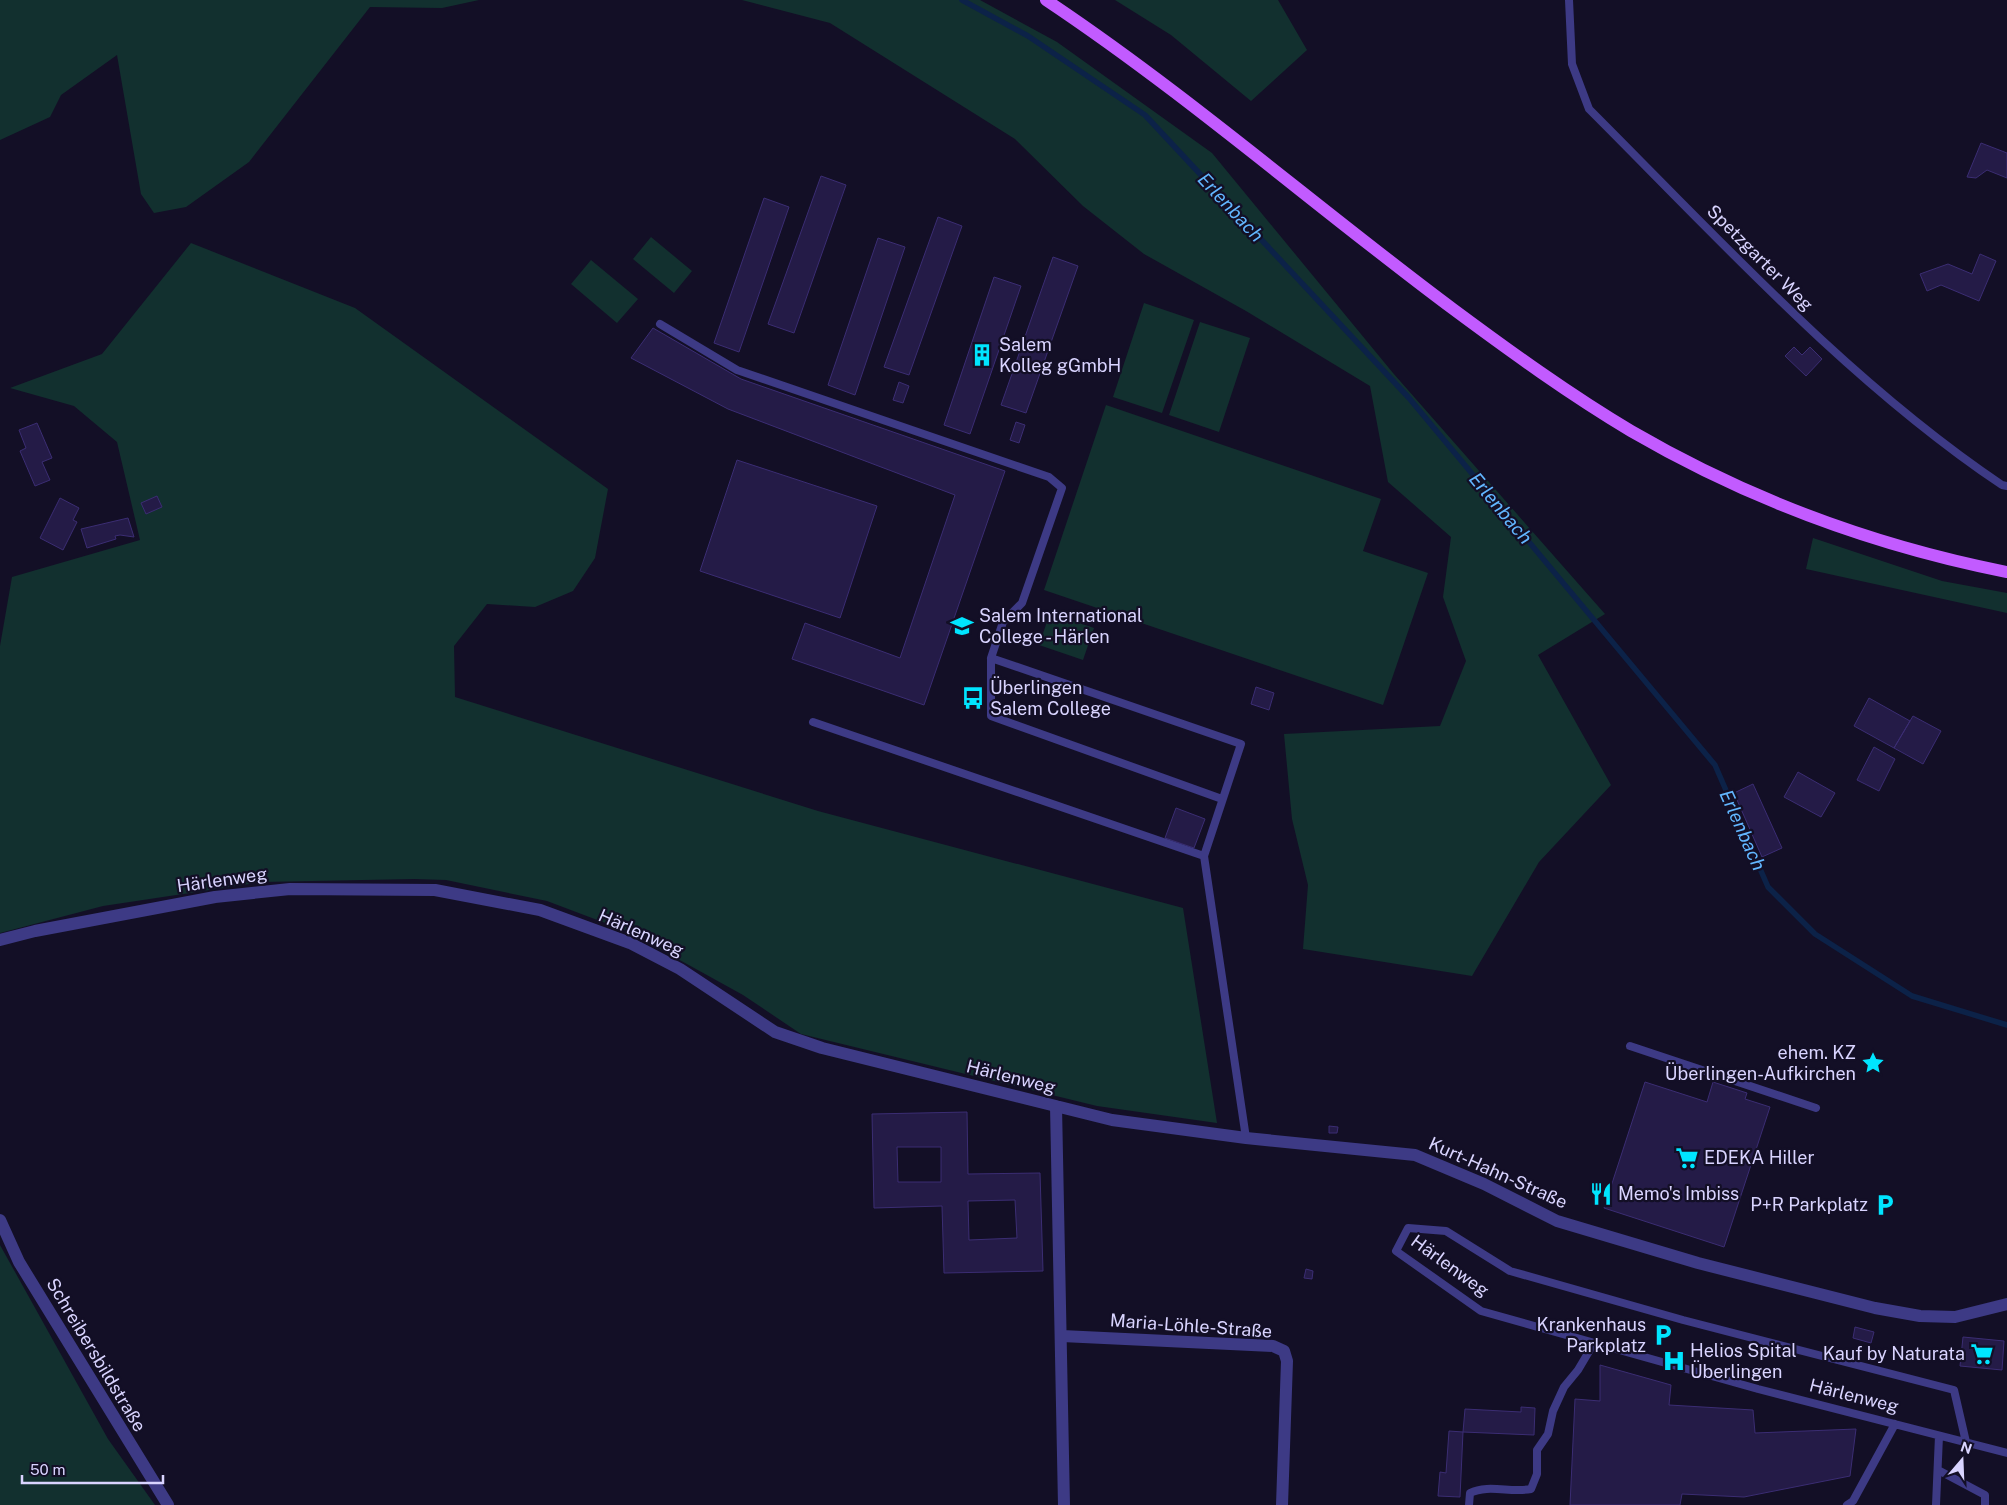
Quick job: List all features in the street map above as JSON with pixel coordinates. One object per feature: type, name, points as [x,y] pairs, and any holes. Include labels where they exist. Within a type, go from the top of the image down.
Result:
[{"type":"main road","points":[[1046,0],[1107,41],[1494,340],[1570,392],[1631,430],[1734,484],[1803,514],[1911,550],[2007,572]]},
{"type":"street","name":"Härlenweg","points":[[0,940],[45,929],[214,897],[290,889],[435,890],[540,910],[630,943],[680,969],[775,1032],[831,1051],[1112,1120],[1246,1138]]},
{"type":"street","points":[[1056,1106],[1064,1505]]},
{"type":"street","name":"Kurt-Hahn-Straße","points":[[1246,1138],[1415,1155],[1484,1184],[1557,1221],[1698,1263],[1875,1308],[1920,1316],[1955,1317],[2007,1304]]},
{"type":"street","name":"Schreibersbildstraße","points":[[0,1220],[19,1262],[168,1505]]},
{"type":"street","name":"Maria-Löhle-Straße","points":[[1062,1336],[1274,1346],[1284,1351],[1287,1361],[1282,1505]]},
{"type":"lane","name":"Spetzgarter Weg","points":[[1569,0],[1572,64],[1588,109],[1799,319],[1955,454],[2002,485],[2007,486]]},
{"type":"lane","points":[[660,324],[737,370],[1049,477],[1062,488],[1022,603],[1003,622],[991,658],[991,716],[1222,799]]},
{"type":"lane","points":[[991,658],[1241,744],[1204,856],[1246,1138]]},
{"type":"lane","points":[[813,722],[1204,856]]},
{"type":"lane","points":[[1630,1046],[1816,1108]]},
{"type":"lane","name":"Härlenweg","points":[[1966,1442],[1954,1390],[1683,1320],[1510,1271],[1446,1231],[1408,1228],[1396,1251],[1481,1311],[1758,1389],[2007,1453]]},
{"type":"lane","points":[[1469,1505],[1470,1493],[1480,1488],[1518,1491],[1531,1489],[1537,1474],[1537,1450],[1548,1434],[1553,1411],[1564,1386],[1578,1370],[1594,1343]]},
{"type":"lane","points":[[1847,1505],[1852,1501],[1895,1424]]},
{"type":"lane","points":[[1936,1505],[1939,1436]]},
{"type":"lane","points":[[1938,1470],[1985,1495],[1985,1505]]},
{"type":"green space","points":[[0,0],[479,0],[442,8],[370,7],[249,162],[186,207],[154,213],[141,194],[117,55],[61,95],[50,117],[0,140]]},
{"type":"green space","points":[[742,0],[980,0],[1057,42],[1212,153],[1393,373],[1605,614],[1538,655],[1611,785],[1539,862],[1472,976],[1303,949],[1308,885],[1292,819],[1284,734],[1440,726],[1466,661],[1443,597],[1451,537],[1388,482],[1370,386],[1246,311],[1144,254],[1083,206],[1015,139],[830,23]]},
{"type":"green space","points":[[1115,0],[1278,0],[1307,50],[1251,101],[1171,35]]},
{"type":"green space","points":[[651,237],[692,271],[674,293],[633,259]]},
{"type":"green space","points":[[191,243],[355,308],[608,489],[595,558],[573,591],[535,607],[487,604],[454,646],[455,697],[818,811],[1183,908],[1217,1123],[1097,1106],[801,1034],[743,995],[629,932],[547,901],[446,880],[262,882],[103,906],[0,933],[0,646],[12,577],[140,540],[117,442],[74,406],[10,388],[102,354]]},
{"type":"green space","points":[[591,260],[638,299],[617,323],[571,284]]},
{"type":"green space","points":[[1144,303],[1194,320],[1162,413],[1113,397]]},
{"type":"green space","points":[[1200,322],[1250,338],[1219,432],[1169,415]]},
{"type":"green space","points":[[1106,405],[1381,499],[1363,551],[1428,573],[1383,705],[1044,590]]},
{"type":"green space","points":[[1813,538],[1942,581],[2007,593],[2007,613],[1806,569]]},
{"type":"green space","points":[[1050,613],[1094,628],[1083,660],[1039,645]]},
{"type":"green space","points":[[0,1245],[108,1439],[155,1505],[0,1505]]},
{"type":"building","points":[[1981,143],[2007,153],[2007,178],[1987,170],[1976,178],[1967,177]]},
{"type":"building","points":[[821,176],[846,185],[794,333],[768,324]]},
{"type":"building","points":[[764,198],[789,207],[739,352],[714,343]]},
{"type":"building","points":[[938,217],[962,226],[909,375],[884,367]]},
{"type":"building","points":[[878,238],[905,247],[855,395],[828,385]]},
{"type":"building","points":[[1980,254],[1996,261],[1979,301],[1941,285],[1927,291],[1920,274],[1948,264],[1972,274]]},
{"type":"building","name":"Salem Kolleg gGmbH","points":[[1053,257],[1078,266],[1026,413],[1001,405]]},
{"type":"building","name":"Salem Kolleg gGmbH","points":[[994,277],[1021,286],[970,434],[944,425]]},
{"type":"building","points":[[653,328],[741,379],[1005,471],[924,705],[792,659],[805,623],[900,658],[955,495],[728,409],[631,358]]},
{"type":"building","points":[[1794,347],[1802,355],[1810,347],[1822,359],[1806,376],[1785,356]]},
{"type":"building","points":[[899,382],[909,386],[903,403],[893,400]]},
{"type":"building","points":[[1016,422],[1025,425],[1019,443],[1010,440]]},
{"type":"building","points":[[37,423],[52,458],[42,462],[50,480],[35,486],[20,451],[26,448],[19,430]]},
{"type":"building","points":[[737,460],[877,506],[840,618],[700,571]]},
{"type":"building","points":[[157,496],[162,507],[146,514],[141,503]]},
{"type":"building","points":[[60,498],[79,508],[73,520],[77,522],[63,550],[40,538]]},
{"type":"building","points":[[128,518],[134,537],[115,536],[116,539],[87,548],[81,529]]},
{"type":"building","points":[[1256,687],[1274,693],[1269,710],[1251,704]]},
{"type":"building","points":[[1869,698],[1910,721],[1894,748],[1854,726]]},
{"type":"building","points":[[1913,716],[1941,731],[1923,764],[1894,748]]},
{"type":"building","points":[[1874,747],[1895,759],[1879,791],[1857,780]]},
{"type":"building","points":[[1798,772],[1835,793],[1821,817],[1784,797]]},
{"type":"building","points":[[1753,784],[1782,848],[1762,857],[1734,793]]},
{"type":"building","points":[[1176,808],[1205,819],[1194,848],[1165,838]]},
{"type":"building","name":"EDEKA Hiller","points":[[1645,1082],[1707,1102],[1713,1082],[1747,1093],[1745,1099],[1770,1107],[1724,1247],[1604,1208]]},
{"type":"building","points":[[967,1112],[968,1174],[1040,1173],[1043,1271],[944,1273],[942,1206],[874,1208],[872,1114]],"holes":[[[897,1147],[941,1147],[941,1182],[898,1182]],[[1015,1200],[1017,1238],[969,1240],[968,1201]]]},
{"type":"building","points":[[1329,1126],[1338,1127],[1337,1133],[1329,1133]]},
{"type":"building","points":[[1306,1269],[1313,1271],[1312,1279],[1304,1278]]},
{"type":"building","points":[[1855,1327],[1874,1332],[1871,1343],[1853,1338]]},
{"type":"building","name":"Kauf by Naturata","points":[[1963,1337],[2004,1341],[2002,1370],[1960,1366]]},
{"type":"building","points":[[1600,1365],[1671,1385],[1669,1405],[1753,1410],[1755,1433],[1856,1429],[1850,1476],[1744,1497],[1682,1494],[1680,1505],[1570,1505],[1575,1399],[1600,1401]]},
{"type":"building","points":[[1521,1407],[1535,1408],[1534,1435],[1463,1432],[1465,1409],[1521,1412]]},
{"type":"building","points":[[1449,1431],[1463,1432],[1460,1497],[1438,1496],[1440,1472],[1446,1473]]},
{"type":"waterway","name":"Erlenbach","points":[[962,0],[1028,36],[1145,115],[1409,398],[1715,765],[1768,887],[1815,934],[1912,996],[2007,1025]]},
{"type":"place","name":"Salem Kolleg gGmbH","points":[[982,355]]},
{"type":"place","name":"Salem International College - Härlen","points":[[962,626]]},
{"type":"place","name":"Überlingen Salem College","points":[[973,698]]},
{"type":"place","name":"ehem. KZ Überlingen-Aufkirchen","points":[[1873,1063]]},
{"type":"place","name":"EDEKA Hiller","points":[[1687,1158]]},
{"type":"place","name":"Memo's Imbiss","points":[[1601,1194]]},
{"type":"place","name":"P+R Parkplatz","points":[[1885,1205]]},
{"type":"place","name":"Krankenhaus Parkplatz","points":[[1663,1335]]},
{"type":"place","name":"Kauf by Naturata","points":[[1982,1354]]},
{"type":"place","name":"Helios Spital Überlingen","points":[[1674,1361]]}]
